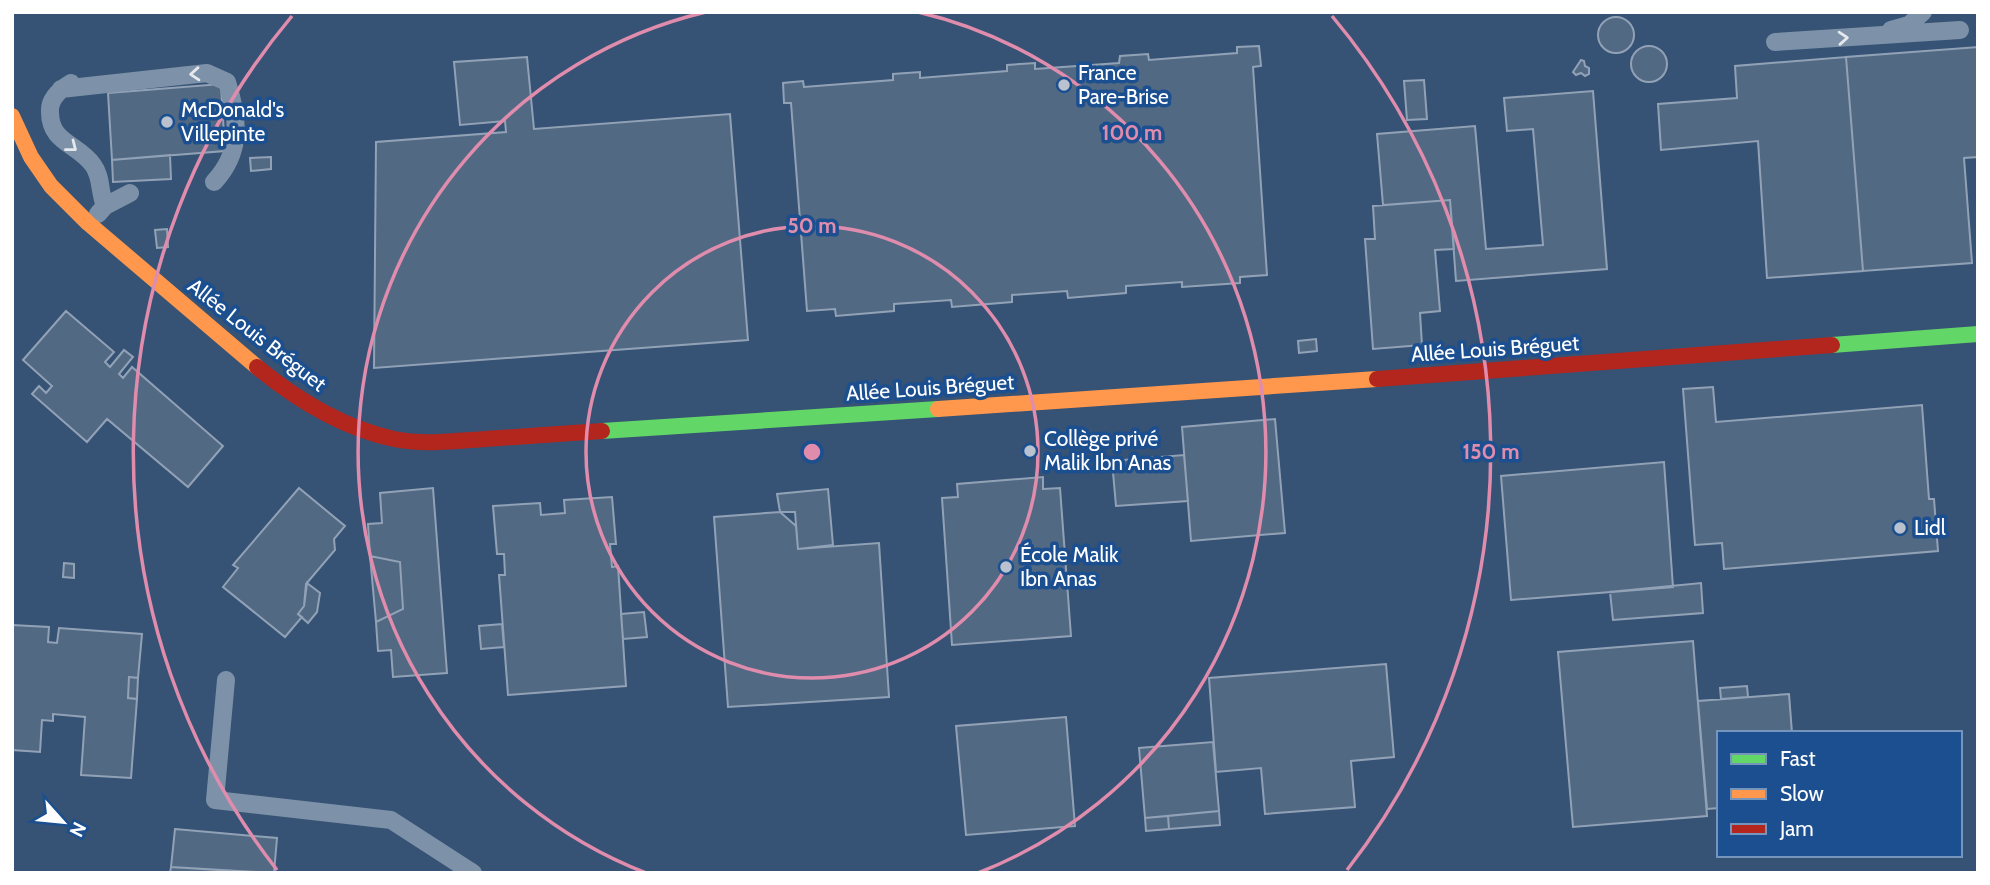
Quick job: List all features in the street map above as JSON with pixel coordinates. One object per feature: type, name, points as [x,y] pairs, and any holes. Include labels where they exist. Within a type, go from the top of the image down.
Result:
[{"type":"street","name":"Allée Louis Bréguet","points":[[12,116],[31,157],[51,186],[88,223],[279,384],[315,408],[351,426],[395,439],[441,442],[1455,374],[1978,334]]},
{"type":"lane","points":[[1871,36],[1909,25],[1923,12]]},
{"type":"lane","points":[[1775,42],[1960,30]]},
{"type":"lane","points":[[61,89],[207,73],[227,82],[234,103],[235,148],[226,169],[214,183]]},
{"type":"lane","points":[[80,78],[61,89],[50,104],[50,122],[55,134],[91,162],[98,173],[106,206]]},
{"type":"lane","points":[[88,223],[106,206],[130,193]]},
{"type":"lane","points":[[226,680],[215,800],[391,820],[473,873]]},
{"type":"building","points":[[1616,17],[1629,22],[1634,35],[1629,48],[1616,53],[1603,48],[1598,35],[1603,22]]},
{"type":"building","points":[[1259,46],[1261,66],[1253,67],[1267,275],[1240,277],[1240,283],[1182,287],[1182,282],[1126,286],[1126,293],[1068,298],[1067,291],[1012,295],[1012,302],[952,307],[951,300],[894,304],[894,311],[836,316],[835,309],[807,311],[791,103],[784,103],[783,83],[803,81],[804,87],[893,80],[893,74],[920,72],[920,78],[1007,71],[1007,65],[1035,63],[1035,69],[1119,63],[1120,56],[1148,54],[1149,60],[1237,53],[1237,47]]},
{"type":"building","points":[[1649,46],[1662,51],[1667,64],[1662,77],[1649,82],[1636,77],[1631,64],[1636,51]]},
{"type":"building","points":[[1978,47],[1978,157],[1964,158],[1972,263],[1863,271],[1846,57]]},
{"type":"building","points":[[527,57],[534,129],[730,114],[748,340],[374,368],[376,142],[506,132],[505,121],[460,125],[454,62]]},
{"type":"building","points":[[1846,57],[1863,271],[1767,278],[1758,141],[1661,150],[1658,104],[1737,98],[1735,66]]},
{"type":"building","points":[[1581,60],[1589,68],[1589,74],[1585,76],[1573,72]]},
{"type":"building","points":[[1424,80],[1427,119],[1407,120],[1404,81]]},
{"type":"building","name":"McDonald's Villepinte","points":[[221,84],[225,151],[112,160],[108,93]]},
{"type":"building","points":[[1593,91],[1607,269],[1456,281],[1450,200],[1383,205],[1377,134],[1475,126],[1486,249],[1543,245],[1533,129],[1507,131],[1504,98]]},
{"type":"building","points":[[170,155],[171,179],[113,182],[112,160]]},
{"type":"building","points":[[271,157],[271,169],[251,171],[250,158]]},
{"type":"building","points":[[1450,200],[1454,249],[1435,250],[1440,311],[1420,313],[1422,345],[1373,349],[1365,239],[1375,239],[1373,206]]},
{"type":"building","points":[[167,229],[168,247],[157,248],[155,230]]},
{"type":"building","points":[[66,311],[114,352],[105,362],[110,367],[124,350],[133,357],[119,374],[123,378],[132,367],[223,446],[188,487],[107,419],[87,442],[32,394],[39,386],[46,393],[52,386],[23,360]]},
{"type":"building","points":[[1316,339],[1317,351],[1299,353],[1298,341]]},
{"type":"building","points":[[1713,387],[1716,422],[1922,405],[1929,499],[1934,499],[1938,551],[1724,569],[1722,543],[1695,545],[1683,389]]},
{"type":"building","points":[[1275,419],[1285,533],[1191,541],[1182,427]]},
{"type":"building","points":[[1184,455],[1188,501],[1116,506],[1112,461]]},
{"type":"building","points":[[1664,462],[1673,587],[1511,600],[1501,476]]},
{"type":"building","name":"École Malik Ibn Anas","points":[[1043,477],[1043,489],[1060,488],[1071,636],[952,645],[942,498],[958,497],[957,484]]},
{"type":"building","points":[[299,488],[345,526],[334,539],[335,550],[306,584],[304,606],[298,614],[302,617],[285,637],[223,587],[238,568],[233,565]]},
{"type":"building","points":[[433,488],[447,673],[393,677],[391,650],[378,651],[376,622],[403,609],[400,562],[370,556],[368,524],[382,523],[380,493]]},
{"type":"building","points":[[828,489],[833,545],[798,549],[795,512],[780,512],[777,494]]},
{"type":"building","points":[[612,497],[616,544],[610,544],[612,567],[618,566],[626,686],[508,695],[499,575],[505,575],[504,554],[497,554],[493,506],[540,503],[541,515],[565,513],[564,500]]},
{"type":"building","points":[[780,512],[796,526],[798,549],[879,543],[889,697],[728,707],[714,517]]},
{"type":"building","points":[[370,556],[400,562],[403,609],[376,622]]},
{"type":"building","points":[[64,563],[74,564],[74,578],[63,577]]},
{"type":"building","points":[[307,583],[320,593],[317,612],[308,623],[298,614],[304,606]]},
{"type":"building","points":[[1701,583],[1703,613],[1613,620],[1610,592]]},
{"type":"building","points":[[644,612],[647,637],[623,639],[621,614]]},
{"type":"building","points":[[502,624],[504,647],[481,649],[479,626]]},
{"type":"building","points":[[12,625],[49,627],[48,642],[57,643],[59,628],[142,634],[138,678],[129,677],[128,698],[137,699],[131,778],[81,775],[85,717],[53,714],[53,721],[42,720],[40,752],[12,750]]},
{"type":"building","points":[[1693,641],[1707,816],[1573,827],[1558,652]]},
{"type":"building","points":[[1386,664],[1394,757],[1351,761],[1355,807],[1265,814],[1261,768],[1216,772],[1209,678]]},
{"type":"building","points":[[129,677],[138,678],[137,699],[128,698]]},
{"type":"building","points":[[1747,686],[1748,697],[1721,699],[1720,688]]},
{"type":"building","points":[[1789,694],[1792,731],[1717,731],[1717,808],[1707,809],[1698,701]]},
{"type":"building","points":[[1066,717],[1075,826],[966,835],[956,726]]},
{"type":"building","points":[[1213,742],[1219,811],[1145,818],[1139,748]]},
{"type":"building","points":[[1219,811],[1220,825],[1169,829],[1168,816]]},
{"type":"building","points":[[1168,816],[1169,829],[1146,831],[1145,818]]},
{"type":"building","points":[[175,829],[277,838],[274,873],[171,867]]},
{"type":"building","points":[[171,867],[262,873],[170,873]]},
{"type":"traffic: fast","points":[[1832,345],[1978,334]]},
{"type":"traffic: fast","points":[[602,431],[938,409]]},
{"type":"traffic: slow","points":[[12,116],[31,157],[51,186],[88,223],[257,367]]},
{"type":"traffic: slow","points":[[938,409],[1377,379]]},
{"type":"traffic: jam","points":[[1377,379],[1832,345]]},
{"type":"traffic: jam","points":[[257,367],[288,391],[321,411],[357,428],[394,439],[439,442],[602,431]]},
{"type":"place","name":"France Pare-Brise","points":[[1064,85]]},
{"type":"place","name":"McDonald's Villepinte","points":[[167,122]]},
{"type":"place","name":"Collège privé Malik Ibn Anas","points":[[1030,451]]},
{"type":"place","name":"Lidl","points":[[1900,528]]},
{"type":"place","name":"École Malik Ibn Anas","points":[[1006,567]]}]
